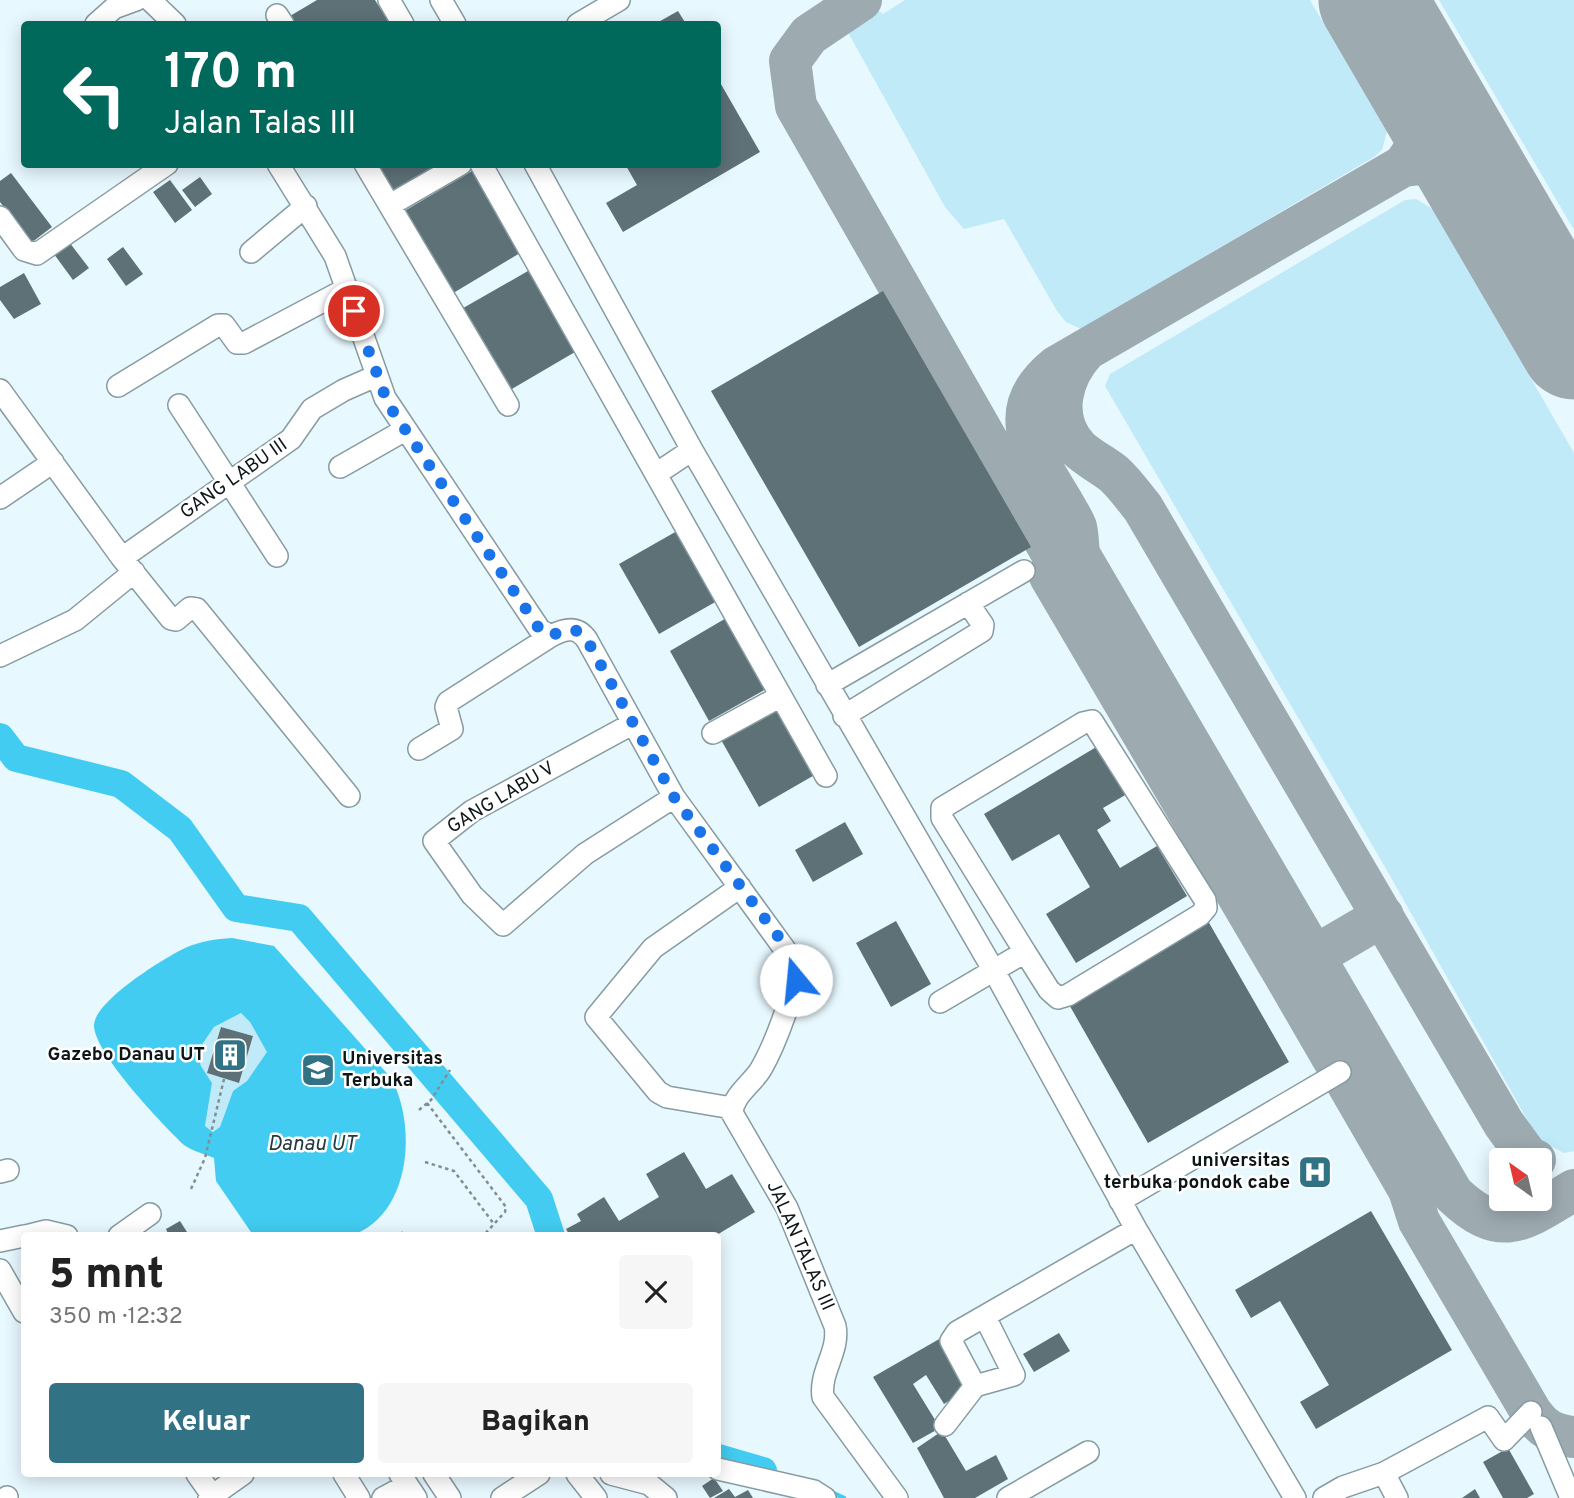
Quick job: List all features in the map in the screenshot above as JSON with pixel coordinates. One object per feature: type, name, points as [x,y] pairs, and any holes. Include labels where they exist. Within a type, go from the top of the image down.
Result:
[{"type":"street","points":[[99,21],[114,8],[136,0]]},
{"type":"street","points":[[150,0],[172,21]]},
{"type":"street","points":[[389,0],[401,21]]},
{"type":"street","points":[[440,0],[452,21]]},
{"type":"street","points":[[583,21],[619,0]]},
{"type":"street","points":[[0,217],[24,250],[37,254],[161,168]]},
{"type":"street","points":[[281,168],[329,244],[376,376],[405,430],[538,627],[551,636]]},
{"type":"street","points":[[367,168],[508,405]]},
{"type":"street","points":[[390,205],[454,168]]},
{"type":"street","points":[[483,168],[826,776]]},
{"type":"street","points":[[536,168],[692,450],[844,716],[995,971],[1120,1201],[1295,1498]]},
{"type":"street","points":[[251,252],[306,206]]},
{"type":"street","points":[[118,386],[218,325],[224,325],[234,341],[241,344],[346,289]]},
{"type":"street","name":"GANG LABU III","points":[[0,656],[75,620],[128,565],[230,481],[294,436],[312,409],[344,390],[376,376]]},
{"type":"street","points":[[0,390],[128,565],[172,620],[190,608],[197,608],[349,796]]},
{"type":"street","points":[[179,405],[277,556]]},
{"type":"street","points":[[340,467],[405,430]]},
{"type":"street","points":[[656,474],[692,450]]},
{"type":"street","points":[[0,498],[53,463]]},
{"type":"street","points":[[827,685],[1024,571]]},
{"type":"street","points":[[844,716],[982,631],[983,625],[968,603]]},
{"type":"street","points":[[419,749],[452,729],[446,707],[448,702],[551,636],[567,629],[583,634],[674,797],[789,951],[797,974],[764,1062],[732,1108],[667,1097],[658,1092],[596,1017],[653,948],[740,887]]},
{"type":"street","points":[[713,733],[781,696]]},
{"type":"street","points":[[1092,720],[1205,900],[1206,908],[1200,915],[1068,995],[1058,998],[1049,990],[1025,952],[942,818],[942,808],[1092,720]]},
{"type":"street","name":"GANG LABU V","points":[[632,724],[472,811],[434,841],[472,895],[504,925],[585,854],[674,797]]},
{"type":"street","points":[[940,1002],[1025,952]]},
{"type":"street","points":[[1120,1201],[1340,1072]]},
{"type":"street","name":"JALAN TALAS III","points":[[732,1108],[732,1113],[787,1208],[835,1326],[836,1340],[823,1380],[823,1397],[897,1498]]},
{"type":"street","points":[[125,1232],[150,1214]]},
{"type":"street","points":[[975,1386],[951,1341],[957,1332],[1136,1229]]},
{"type":"street","points":[[0,1241],[21,1237]]},
{"type":"street","points":[[0,1270],[21,1307]]},
{"type":"street","points":[[945,1425],[975,1386],[1014,1375],[985,1317]]},
{"type":"street","points":[[1324,1498],[1343,1487],[1384,1473],[1488,1417],[1504,1440],[1536,1419],[1567,1467],[1571,1498]]},
{"type":"street","points":[[1007,1498],[1088,1452]]},
{"type":"street","points":[[721,1470],[814,1491],[825,1498]]},
{"type":"street","points":[[1384,1473],[1397,1498]]},
{"type":"street","points":[[199,1477],[212,1497],[239,1477]]},
{"type":"street","points":[[346,1477],[359,1498]]},
{"type":"street","points":[[436,1477],[450,1498]]},
{"type":"street","points":[[502,1498],[534,1477]]},
{"type":"street","points":[[579,1477],[596,1498]]},
{"type":"street","points":[[623,1477],[663,1487]]},
{"type":"street","points":[[383,1498],[408,1486]]},
{"type":"path","points":[[419,1110],[448,1078],[450,1070]]},
{"type":"path","points":[[191,1189],[205,1158],[224,1079]]},
{"type":"path","points":[[429,1101],[506,1207],[487,1232]]},
{"type":"path","points":[[425,1162],[454,1171],[494,1224]]},
{"type":"shaded area","points":[[905,0],[1310,0],[1387,131],[1382,150],[1081,329],[1066,322],[1057,311],[1004,219],[964,229],[945,207],[845,27],[873,7],[883,14]]},
{"type":"shaded area","points":[[1439,0],[1574,0],[1574,230]]},
{"type":"shaded area","points":[[1416,199],[1433,209],[1574,453],[1574,1151],[1564,1153],[1538,1139],[1389,874],[1105,386],[1110,374],[1405,200]]},
{"type":"shaded area","points":[[241,1013],[250,1022],[268,1052],[247,1081],[233,1091],[220,1127],[214,1132],[205,1126],[212,1083],[201,1066],[197,1052],[214,1027]],"holes":[[[221,1027],[253,1036],[239,1083],[207,1073]]]},
{"type":"water","name":"Danau UT","points":[[232,938],[274,946],[391,1078],[404,1119],[404,1165],[398,1187],[388,1207],[374,1223],[358,1232],[251,1232],[216,1181],[214,1158],[187,1147],[174,1135],[117,1071],[97,1038],[94,1026],[97,1016],[117,993],[162,961],[185,948],[203,942]],"holes":[[[241,1013],[250,1022],[267,1052],[247,1081],[233,1091],[220,1127],[213,1132],[205,1126],[212,1083],[201,1066],[197,1052],[214,1027]]]},
{"type":"building","points":[[317,0],[375,0],[388,21],[293,21],[290,16]]},
{"type":"building","points":[[678,11],[684,21],[660,21]]},
{"type":"building","points":[[721,84],[760,152],[623,232],[606,203],[637,185],[627,168],[721,168]]},
{"type":"building","points":[[375,168],[437,168],[391,195]]},
{"type":"building","points":[[472,171],[520,253],[450,295],[401,213]]},
{"type":"building","points":[[11,173],[52,227],[31,243],[0,202],[0,181]]},
{"type":"building","points":[[200,177],[212,194],[195,207],[182,190]]},
{"type":"building","points":[[170,180],[192,210],[175,223],[153,192]]},
{"type":"building","points":[[66,238],[89,268],[73,280],[51,250]]},
{"type":"building","points":[[123,247],[143,274],[126,286],[107,259]]},
{"type":"building","points":[[528,271],[575,352],[505,393],[458,311]]},
{"type":"building","points":[[24,273],[41,304],[14,319],[0,300],[0,287]]},
{"type":"building","points":[[883,291],[1031,547],[859,647],[711,391]]},
{"type":"building","points":[[677,531],[717,601],[659,634],[619,564]]},
{"type":"building","points":[[728,617],[768,688],[709,721],[670,651]]},
{"type":"building","points":[[779,704],[818,773],[759,807],[720,738]]},
{"type":"building","points":[[1098,746],[1127,794],[1103,808],[1111,821],[1097,830],[1120,868],[1157,846],[1187,896],[1076,963],[1046,914],[1090,887],[1059,834],[1012,861],[984,814]]},
{"type":"building","points":[[845,822],[863,854],[813,882],[795,850]]},
{"type":"building","points":[[896,921],[931,984],[891,1007],[856,943]]},
{"type":"building","points":[[1208,921],[1289,1062],[1148,1143],[1067,1001]]},
{"type":"building","name":"Gazebo Danau UT","points":[[221,1027],[253,1036],[239,1083],[207,1073]]},
{"type":"building","points":[[684,1152],[706,1189],[732,1174],[755,1212],[721,1232],[568,1232],[566,1229],[581,1221],[577,1214],[604,1197],[619,1221],[659,1197],[646,1174]]},
{"type":"building","points":[[1371,1211],[1452,1350],[1316,1429],[1300,1402],[1329,1385],[1280,1301],[1251,1318],[1235,1290]]},
{"type":"building","points":[[180,1221],[187,1232],[167,1232],[166,1229]]},
{"type":"building","points":[[1059,1333],[1070,1351],[1034,1372],[1023,1354]]},
{"type":"building","points":[[941,1338],[970,1388],[944,1404],[926,1375],[913,1384],[940,1428],[913,1443],[873,1377]]},
{"type":"building","points":[[942,1431],[966,1471],[996,1455],[1008,1479],[975,1498],[944,1498],[917,1448]]},
{"type":"building","points":[[1508,1448],[1534,1494],[1527,1498],[1503,1498],[1483,1462]]},
{"type":"building","points":[[714,1478],[723,1491],[710,1498],[702,1486]]},
{"type":"building","points":[[729,1489],[735,1497],[748,1490],[753,1498],[714,1498]]},
{"type":"building","points":[[1475,1489],[1480,1498],[1462,1498]]},
{"type":"waterway","points":[[0,737],[16,758],[121,784],[180,829],[236,908],[299,918],[539,1199],[550,1232]]},
{"type":"waterway","points":[[721,1459],[763,1471]]},
{"type":"waterway","points":[[829,1491],[844,1498]]},
{"type":"taxiway","points":[[861,0],[809,35],[790,61],[796,106],[1055,559],[1050,576],[1284,974],[1383,916]]},
{"type":"taxiway","points":[[1403,166],[1420,139],[1425,116],[1424,105],[1409,64]]},
{"type":"taxiway","points":[[1495,210],[1467,177],[1447,166],[1403,166],[1056,367],[1039,384],[1030,400],[1026,417],[1034,450],[1076,527],[1079,554],[1453,1194],[1470,1209],[1486,1217],[1513,1221],[1541,1210],[1574,1190]]},
{"type":"taxiway","points":[[1086,350],[1070,372],[1062,398],[1064,424],[1069,436],[1082,452],[1118,478],[1143,508],[1504,1124],[1521,1148]]},
{"type":"taxiway","points":[[1284,974],[1409,1190],[1419,1221],[1531,1412],[1549,1430],[1574,1437]]},
{"type":"runway","points":[[1372,0],[1574,346]]},
{"type":"place","name":"Gazebo Danau UT","points":[[230,1055]]},
{"type":"place","name":"Universitas Terbuka","points":[[318,1070]]},
{"type":"place","name":"universitas terbuka pondok cabe","points":[[1315,1172]]},
{"type":"route","points":[[354,311],[379,386],[405,430],[540,630],[551,636],[567,629],[583,634],[674,797],[789,951],[796,968],[796,980]]}]
